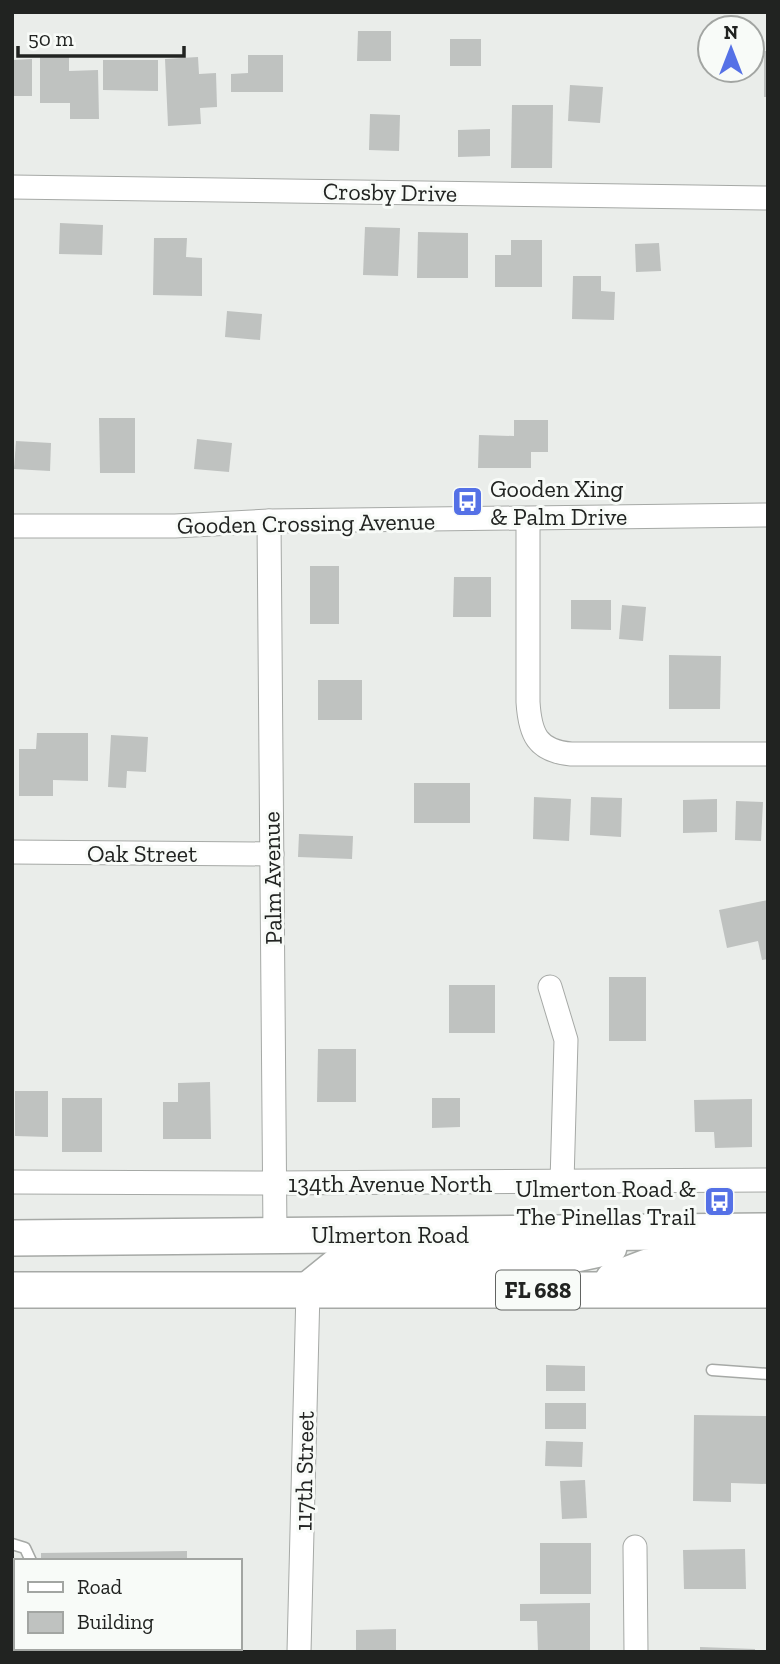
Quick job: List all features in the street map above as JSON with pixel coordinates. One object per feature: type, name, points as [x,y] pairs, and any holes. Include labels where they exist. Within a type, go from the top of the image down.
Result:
[{"type":"main road","name":"Ulmerton Road","points":[[12,1238],[768,1231]]},
{"type":"main road","points":[[308,1290],[340,1264],[363,1260],[562,1257],[599,1251],[652,1232]]},
{"type":"main road","points":[[587,1290],[646,1267],[678,1262],[768,1261]]},
{"type":"main road","name":"FL 688","points":[[12,1290],[768,1290]]},
{"type":"street","name":"Crosby Drive","points":[[12,187],[768,198]]},
{"type":"street","name":"Gooden Crossing Avenue","points":[[12,526],[176,526],[269,521],[768,515]]},
{"type":"street","points":[[528,519],[529,725],[540,744],[554,752],[768,754]]},
{"type":"street","name":"Palm Avenue","points":[[269,521],[275,1235]]},
{"type":"street","name":"Oak Street","points":[[12,852],[272,854]]},
{"type":"street","points":[[550,987],[566,1040],[562,1182]]},
{"type":"street","name":"134th Avenue North","points":[[12,1182],[275,1184],[768,1180]]},
{"type":"street","name":"117th Street","points":[[299,1652],[308,1290]]},
{"type":"street","points":[[635,1547],[636,1652]]},
{"type":"lane","points":[[712,1370],[768,1374]]},
{"type":"lane","points":[[12,1544],[25,1548],[30,1559]]},
{"type":"building","points":[[358,31],[391,31],[391,61],[357,61]]},
{"type":"building","points":[[450,39],[481,39],[481,66],[450,66]]},
{"type":"building","points":[[766,51],[768,51],[768,97],[764,97]]},
{"type":"building","points":[[69,55],[69,71],[98,70],[99,119],[70,119],[70,103],[40,103],[40,56]]},
{"type":"building","points":[[248,55],[283,55],[283,92],[231,92],[231,74],[248,73]]},
{"type":"building","points":[[198,57],[199,74],[216,73],[217,107],[200,108],[201,124],[168,126],[165,59]]},
{"type":"building","points":[[32,59],[32,96],[12,96],[12,60]]},
{"type":"building","points":[[103,60],[158,60],[158,91],[103,90]]},
{"type":"building","points":[[570,85],[603,87],[600,123],[568,121]]},
{"type":"building","points":[[512,105],[553,105],[552,168],[511,168]]},
{"type":"building","points":[[370,114],[400,115],[399,151],[369,150]]},
{"type":"building","points":[[490,129],[490,156],[458,157],[458,130]]},
{"type":"building","points":[[60,223],[103,225],[102,255],[59,254]]},
{"type":"building","points":[[365,227],[400,228],[398,276],[363,275]]},
{"type":"building","points":[[418,232],[468,233],[468,278],[417,278]]},
{"type":"building","points":[[154,238],[187,238],[186,257],[202,258],[202,296],[153,295]]},
{"type":"building","points":[[511,240],[542,240],[542,287],[495,287],[495,255],[511,255]]},
{"type":"building","points":[[659,243],[661,271],[636,272],[635,244]]},
{"type":"building","points":[[573,276],[601,276],[601,291],[615,292],[614,320],[572,319]]},
{"type":"building","points":[[227,311],[262,314],[260,340],[225,337]]},
{"type":"building","points":[[99,418],[135,418],[135,473],[100,473]]},
{"type":"building","points":[[514,420],[548,420],[548,452],[531,452],[531,468],[478,468],[479,435],[514,436]]},
{"type":"building","points":[[197,439],[232,443],[229,472],[194,469]]},
{"type":"building","points":[[16,441],[51,443],[50,471],[14,469]]},
{"type":"building","points":[[310,566],[339,566],[339,624],[310,624]]},
{"type":"building","points":[[454,577],[491,577],[491,617],[453,617]]},
{"type":"building","points":[[571,600],[611,600],[611,630],[571,629]]},
{"type":"building","points":[[622,605],[646,607],[643,641],[619,639]]},
{"type":"building","points":[[669,655],[721,656],[720,709],[669,709]]},
{"type":"building","points":[[318,680],[362,680],[362,720],[318,720]]},
{"type":"building","points":[[37,733],[88,733],[88,781],[53,780],[53,796],[19,796],[19,749],[36,749]]},
{"type":"building","points":[[111,735],[148,737],[146,772],[127,771],[126,788],[108,787]]},
{"type":"building","points":[[414,783],[470,783],[470,823],[414,823]]},
{"type":"building","points":[[534,797],[571,799],[569,841],[533,839]]},
{"type":"building","points":[[591,797],[622,798],[621,837],[590,835]]},
{"type":"building","points":[[717,799],[717,832],[683,833],[683,800]]},
{"type":"building","points":[[736,801],[763,802],[761,841],[735,840]]},
{"type":"building","points":[[299,834],[353,836],[352,859],[298,857]]},
{"type":"building","points":[[768,900],[768,959],[762,960],[758,941],[727,948],[719,910]]},
{"type":"building","points":[[609,977],[646,977],[646,1041],[609,1041]]},
{"type":"building","points":[[449,985],[495,985],[495,1033],[449,1033]]},
{"type":"building","points":[[318,1049],[356,1049],[356,1102],[317,1102]]},
{"type":"building","points":[[210,1082],[211,1139],[163,1139],[163,1102],[178,1102],[178,1083]]},
{"type":"building","points":[[15,1091],[48,1091],[48,1137],[15,1136]]},
{"type":"building","points":[[62,1098],[102,1098],[102,1152],[62,1152]]},
{"type":"building","points":[[432,1098],[460,1098],[460,1127],[432,1128]]},
{"type":"building","points":[[752,1099],[752,1147],[715,1148],[714,1132],[695,1132],[694,1100]]},
{"type":"building","points":[[546,1365],[585,1366],[585,1391],[546,1391]]},
{"type":"building","points":[[545,1403],[586,1403],[586,1429],[545,1429]]},
{"type":"building","points":[[694,1415],[768,1416],[768,1484],[731,1483],[731,1502],[693,1501]]},
{"type":"building","points":[[546,1441],[583,1442],[582,1467],[545,1466]]},
{"type":"building","points":[[585,1480],[587,1518],[562,1519],[560,1481]]},
{"type":"building","points":[[540,1543],[591,1543],[591,1594],[540,1594]]},
{"type":"building","points":[[745,1549],[746,1589],[684,1589],[683,1550]]},
{"type":"building","points":[[187,1551],[187,1559],[41,1559],[41,1553]]},
{"type":"building","points":[[590,1603],[590,1652],[538,1652],[537,1621],[520,1621],[520,1604]]},
{"type":"building","points":[[396,1629],[396,1651],[356,1652],[356,1630]]},
{"type":"building","points":[[700,1647],[755,1649],[755,1652],[700,1652]]},
{"type":"building","points":[[90,1650],[188,1650],[188,1652]]},
{"type":"place","name":"Gooden Xing & Palm Drive","points":[[467,502]]},
{"type":"place","name":"Ulmerton Road & The Pinellas Trail","points":[[719,1202]]}]
